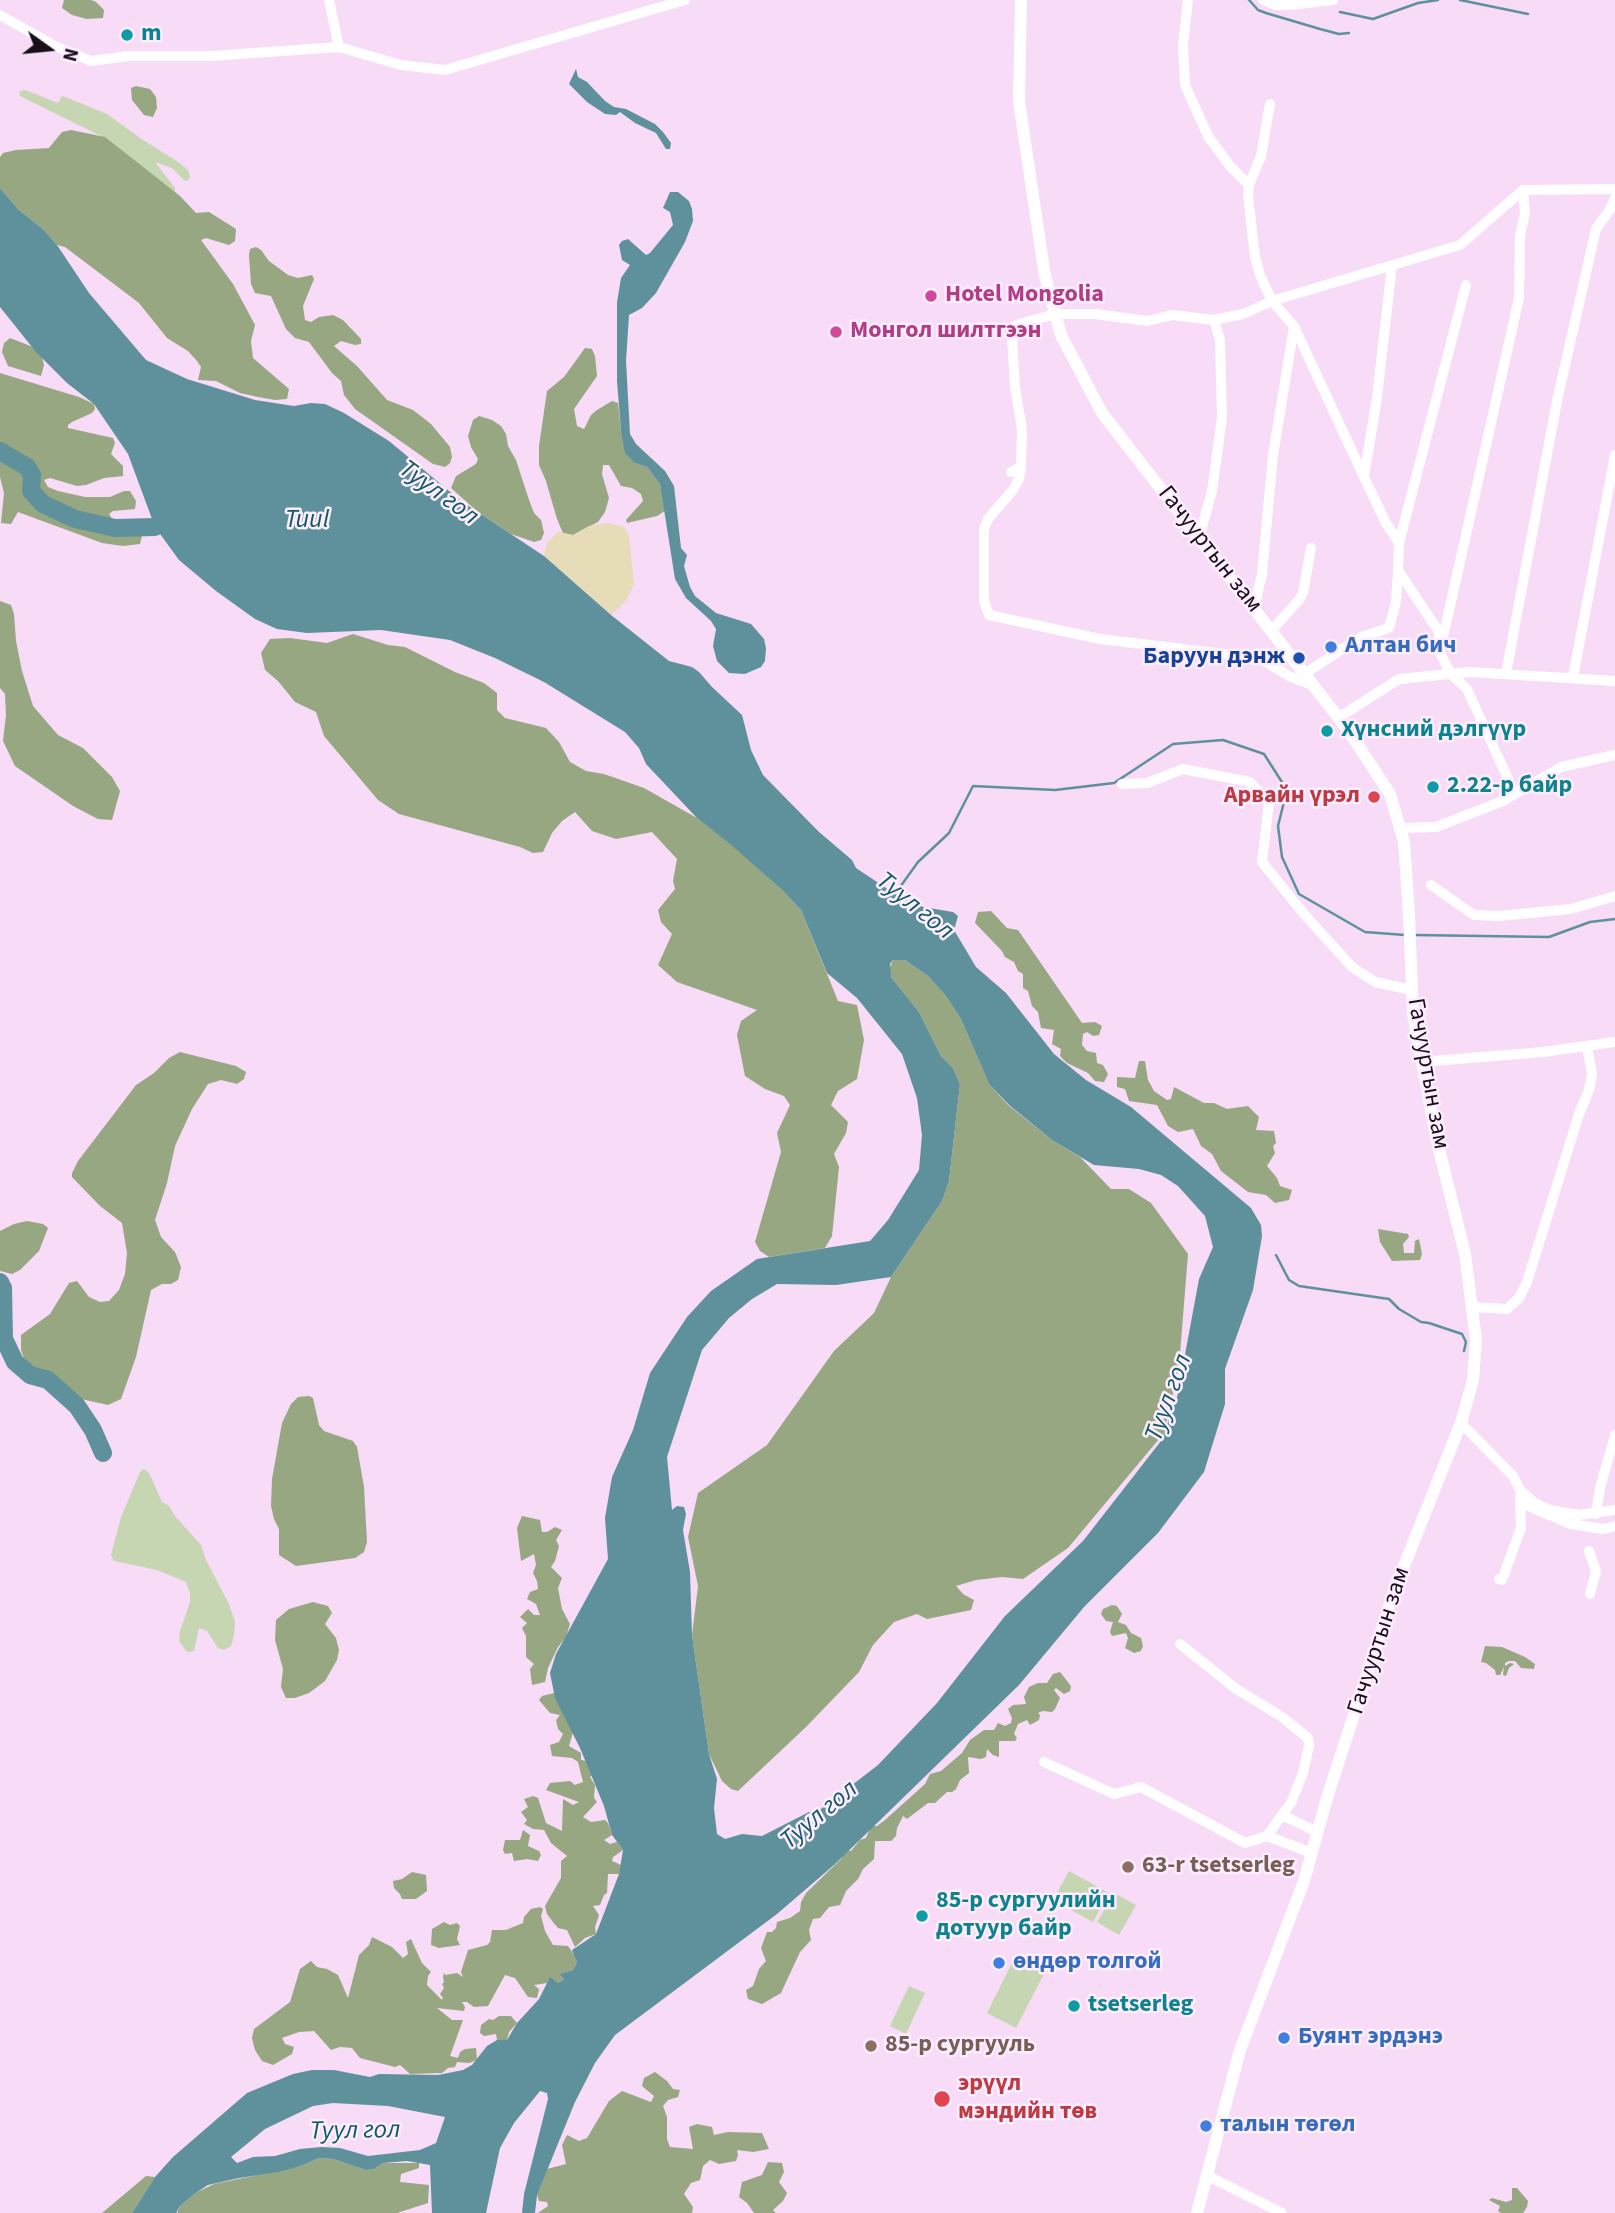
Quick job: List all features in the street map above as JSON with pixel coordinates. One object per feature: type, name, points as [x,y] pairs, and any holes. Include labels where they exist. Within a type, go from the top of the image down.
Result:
[{"type":"main road","name":"Гачууртын зам","points":[[1021,0],[1019,103],[1045,276],[1061,335],[1102,413],[1338,718],[1390,794],[1401,828],[1409,915],[1413,1014],[1436,1137],[1465,1254],[1476,1340],[1472,1380],[1461,1423],[1394,1591],[1317,1832],[1304,1881],[1240,2050],[1197,2213]]},
{"type":"street","points":[[329,0],[339,47]]},
{"type":"street","points":[[0,15],[55,46],[91,61],[128,56],[212,56],[339,47],[401,65],[445,70],[685,0]]},
{"type":"street","points":[[1188,0],[1183,45],[1185,85],[1208,136],[1230,166],[1249,185]]},
{"type":"street","points":[[1263,0],[1275,5],[1333,0]]},
{"type":"street","points":[[1270,104],[1261,156],[1249,185],[1255,257],[1260,275],[1272,301],[1294,326],[1386,523],[1399,543]]},
{"type":"street","points":[[1466,285],[1399,543],[1396,602],[1389,628],[1361,637],[1308,679],[1292,677],[1262,660],[1249,657],[1100,639],[989,615],[984,601],[984,529],[988,519],[1019,479],[1016,470],[1022,430],[1015,387],[1012,338],[1016,324],[1055,314],[1095,314],[1147,321],[1172,315],[1214,320],[1243,314],[1272,301],[1460,245],[1523,190],[1615,189]]},
{"type":"street","points":[[1440,653],[1519,298],[1519,244],[1525,213],[1523,190]]},
{"type":"street","points":[[1506,673],[1557,401],[1596,229],[1615,198]]},
{"type":"street","points":[[1364,477],[1377,398],[1392,265]]},
{"type":"street","points":[[1199,538],[1212,491],[1222,418],[1220,340],[1214,320]]},
{"type":"street","points":[[1254,609],[1262,574],[1273,455],[1294,326]]},
{"type":"street","points":[[1573,677],[1615,455]]},
{"type":"street","points":[[1271,631],[1303,593],[1311,548]]},
{"type":"street","points":[[1398,570],[1439,632],[1440,653],[1451,674],[1467,689],[1515,794]]},
{"type":"street","points":[[1338,718],[1399,679],[1506,673],[1615,681]]},
{"type":"street","points":[[1401,828],[1436,827],[1515,794],[1561,767],[1615,755]]},
{"type":"street","points":[[1122,785],[1147,783],[1183,769],[1250,782],[1269,803],[1262,862],[1352,967],[1375,982],[1412,990]]},
{"type":"street","points":[[1432,884],[1474,915],[1499,916],[1571,909],[1615,896]]},
{"type":"street","points":[[1421,1062],[1543,1052],[1615,1042]]},
{"type":"street","points":[[1472,1307],[1507,1309],[1519,1298],[1527,1282],[1579,1114],[1589,1090],[1592,1074],[1587,1046]]},
{"type":"street","points":[[1461,1423],[1513,1476],[1520,1490],[1521,1528],[1502,1580],[1499,1579]]},
{"type":"street","points":[[1596,1514],[1600,1488],[1615,1435]]},
{"type":"street","points":[[1520,1490],[1535,1503],[1550,1510],[1579,1515],[1615,1510]]},
{"type":"street","points":[[1521,1503],[1570,1524],[1604,1529],[1615,1527]]},
{"type":"street","points":[[1589,1551],[1596,1571],[1590,1594]]},
{"type":"street","points":[[1044,1762],[1114,1794],[1141,1787],[1245,1843],[1267,1836],[1292,1803],[1303,1773],[1309,1746],[1308,1738],[1282,1717],[1235,1688],[1180,1644]]},
{"type":"street","points":[[1282,1815],[1317,1832]]},
{"type":"street","points":[[1267,1836],[1312,1853]]},
{"type":"street","points":[[1206,2175],[1282,2213]]},
{"type":"shaded area","points":[[64,0],[96,2],[104,10],[103,18],[87,19],[72,15],[62,8]]},
{"type":"shaded area","points":[[136,86],[150,89],[156,97],[157,108],[153,117],[144,115],[132,100],[131,88]]},
{"type":"shaded area","points":[[25,90],[58,103],[62,96],[107,114],[178,162],[188,170],[190,177],[187,181],[184,180],[172,168],[155,162],[175,188],[175,193],[105,138],[20,96],[19,92]]},
{"type":"shaded area","points":[[71,130],[105,137],[180,196],[196,213],[209,212],[236,229],[235,241],[229,245],[206,238],[201,240],[233,284],[255,325],[251,341],[253,358],[289,389],[287,399],[258,397],[240,393],[216,381],[198,380],[201,367],[197,361],[188,351],[167,338],[139,303],[65,247],[57,245],[44,230],[18,209],[0,188],[0,157],[3,153],[49,148],[62,132]]},
{"type":"shaded area","points":[[256,247],[288,275],[298,278],[312,275],[314,279],[303,306],[305,320],[311,322],[319,317],[333,315],[343,320],[361,339],[361,344],[341,341],[334,346],[357,366],[387,400],[413,410],[431,424],[450,447],[450,463],[445,467],[433,464],[355,409],[344,395],[341,381],[309,342],[295,338],[286,329],[271,296],[255,293],[251,284],[249,255],[250,249]]},
{"type":"shaded area","points":[[10,338],[33,347],[42,357],[44,365],[41,376],[8,366],[2,352],[4,343]]},
{"type":"shaded area","points":[[585,348],[592,349],[595,356],[597,376],[574,409],[577,426],[584,429],[591,415],[597,410],[612,401],[618,403],[621,431],[635,463],[647,467],[660,484],[665,511],[657,516],[627,523],[626,520],[643,501],[641,494],[632,488],[621,486],[609,465],[603,465],[602,474],[609,498],[605,512],[598,522],[573,535],[563,533],[557,519],[539,465],[539,446],[547,391],[564,377]]},
{"type":"shaded area","points":[[0,373],[94,404],[92,413],[72,422],[68,428],[113,438],[115,443],[111,454],[123,466],[123,476],[77,486],[50,478],[44,480],[48,487],[85,497],[110,497],[130,491],[136,501],[135,509],[113,511],[109,514],[113,520],[127,523],[143,532],[140,544],[123,546],[102,543],[18,512],[11,524],[1,523],[4,493],[0,477]]},
{"type":"shaded area","points":[[479,416],[501,426],[506,434],[508,446],[516,460],[534,513],[541,520],[544,533],[541,540],[534,542],[511,534],[479,513],[451,488],[456,476],[476,464],[478,459],[468,436],[473,420]]},
{"type":"shaded area","points":[[0,601],[11,605],[14,614],[22,671],[33,706],[58,735],[83,748],[112,777],[120,791],[112,820],[98,819],[73,806],[15,766],[3,741],[6,715],[5,694],[0,688]]},
{"type":"shaded area","points":[[353,634],[388,645],[405,647],[484,683],[497,693],[497,710],[505,718],[546,728],[559,742],[570,762],[586,771],[604,774],[644,788],[697,818],[729,842],[801,910],[838,1001],[857,1005],[864,1040],[857,1079],[838,1091],[831,1105],[848,1122],[846,1133],[834,1154],[839,1167],[832,1236],[825,1248],[769,1257],[760,1251],[755,1242],[781,1152],[777,1133],[790,1105],[784,1096],[765,1089],[745,1076],[737,1035],[741,1021],[757,1010],[677,982],[658,965],[672,934],[661,922],[658,910],[675,889],[673,881],[677,859],[652,832],[616,839],[592,831],[575,812],[562,821],[552,833],[543,852],[533,853],[520,847],[399,814],[378,800],[324,736],[316,712],[295,702],[265,670],[261,653],[270,639],[290,638],[327,643]]},
{"type":"shaded area","points":[[991,911],[1007,928],[1018,930],[1082,1023],[1095,1022],[1102,1026],[1099,1035],[1093,1036],[1087,1032],[1083,1034],[1082,1045],[1087,1051],[1096,1053],[1097,1063],[1103,1065],[1108,1074],[1104,1082],[1095,1081],[1088,1073],[1067,1063],[1060,1056],[1061,1049],[1052,1044],[1054,1030],[1041,1028],[1038,1012],[1032,1006],[1028,991],[1023,988],[1023,974],[975,923],[978,912]]},
{"type":"shaded area","points":[[893,960],[905,960],[928,976],[946,996],[961,1019],[989,1084],[1008,1105],[1052,1140],[1080,1157],[1111,1189],[1129,1189],[1151,1203],[1188,1254],[1179,1366],[1164,1433],[1068,1548],[1023,1579],[1002,1577],[956,1586],[974,1600],[971,1610],[927,1619],[917,1614],[894,1622],[873,1645],[859,1672],[738,1791],[722,1781],[709,1754],[692,1635],[698,1586],[688,1537],[698,1493],[767,1445],[834,1351],[874,1313],[891,1277],[942,1201],[949,1181],[960,1084],[953,1068],[941,1056],[919,1012],[891,977],[889,970]]},
{"type":"shaded area","points":[[180,1052],[236,1066],[246,1072],[244,1079],[237,1084],[221,1080],[208,1084],[192,1109],[175,1146],[155,1220],[161,1237],[175,1252],[181,1267],[178,1280],[151,1290],[136,1357],[121,1399],[108,1405],[81,1399],[55,1378],[32,1369],[25,1362],[21,1350],[21,1335],[50,1314],[69,1283],[77,1281],[89,1297],[100,1302],[109,1301],[119,1290],[125,1274],[127,1253],[122,1223],[100,1206],[72,1177],[72,1173],[78,1161],[136,1085]]},
{"type":"shaded area","points":[[1139,1061],[1145,1061],[1148,1080],[1154,1091],[1167,1100],[1171,1099],[1174,1087],[1204,1103],[1214,1103],[1227,1109],[1248,1106],[1259,1117],[1256,1130],[1274,1131],[1275,1153],[1267,1166],[1280,1186],[1292,1190],[1289,1200],[1275,1203],[1266,1195],[1248,1192],[1221,1171],[1212,1154],[1201,1146],[1193,1129],[1178,1132],[1168,1126],[1157,1105],[1129,1101],[1125,1089],[1117,1087],[1117,1077],[1135,1078]]},
{"type":"shaded area","points":[[27,1221],[43,1224],[48,1228],[39,1251],[20,1270],[12,1274],[0,1271],[0,1231]]},
{"type":"shaded area","points":[[1378,1229],[1408,1234],[1409,1237],[1403,1244],[1404,1253],[1414,1253],[1415,1241],[1419,1239],[1422,1254],[1420,1260],[1392,1261],[1380,1242]]},
{"type":"shaded area","points":[[298,1397],[313,1398],[319,1425],[324,1431],[353,1441],[357,1447],[364,1487],[367,1542],[364,1552],[355,1558],[296,1566],[279,1555],[279,1529],[271,1506],[272,1479],[282,1423],[291,1404]]},
{"type":"shaded area","points":[[144,1469],[149,1473],[162,1502],[169,1506],[201,1545],[229,1604],[235,1622],[234,1635],[231,1646],[224,1650],[218,1648],[207,1631],[199,1628],[194,1651],[187,1652],[179,1641],[190,1602],[186,1582],[157,1570],[114,1561],[111,1555],[121,1517],[140,1472]]},
{"type":"shaded area","points":[[522,1516],[540,1520],[542,1532],[555,1527],[562,1530],[556,1540],[559,1546],[551,1567],[562,1578],[558,1588],[562,1609],[570,1624],[566,1637],[548,1668],[545,1682],[532,1685],[530,1669],[534,1664],[526,1657],[526,1636],[522,1628],[527,1623],[520,1617],[528,1609],[534,1615],[540,1615],[536,1604],[527,1599],[530,1592],[538,1589],[533,1573],[536,1565],[534,1554],[521,1561],[517,1528]]},
{"type":"shaded area","points":[[313,1602],[328,1606],[332,1613],[325,1624],[336,1638],[339,1650],[337,1660],[325,1681],[309,1693],[286,1698],[281,1687],[283,1669],[275,1640],[276,1620],[289,1609]]},
{"type":"shaded area","points":[[1117,1606],[1122,1614],[1118,1622],[1126,1625],[1131,1633],[1141,1638],[1141,1651],[1134,1653],[1125,1648],[1128,1638],[1126,1633],[1112,1636],[1110,1632],[1113,1622],[1106,1621],[1101,1614],[1103,1609]]},
{"type":"shaded area","points":[[1485,1646],[1502,1647],[1525,1657],[1535,1664],[1534,1669],[1521,1668],[1515,1661],[1509,1661],[1505,1666],[1514,1664],[1506,1676],[1503,1675],[1504,1667],[1500,1675],[1496,1675],[1495,1670],[1481,1662]]},
{"type":"shaded area","points":[[1060,1672],[1071,1686],[1070,1691],[1064,1694],[1056,1688],[1054,1690],[1060,1698],[1055,1709],[1052,1712],[1038,1713],[1039,1720],[1030,1725],[1027,1720],[1018,1724],[1014,1734],[1017,1738],[1015,1741],[999,1741],[999,1757],[987,1749],[986,1757],[968,1757],[969,1773],[960,1780],[956,1789],[947,1792],[935,1803],[928,1803],[907,1819],[903,1816],[896,1836],[891,1841],[875,1841],[874,1859],[846,1891],[840,1905],[829,1907],[820,1918],[813,1919],[809,1930],[811,1940],[800,1952],[781,1993],[762,2004],[748,1999],[746,1990],[753,1986],[759,1969],[766,1961],[761,1948],[767,1932],[776,1928],[777,1922],[800,1911],[806,1893],[841,1859],[846,1850],[851,1851],[860,1840],[866,1838],[871,1826],[877,1826],[885,1820],[925,1784],[930,1774],[941,1771],[962,1753],[970,1740],[984,1730],[994,1730],[998,1723],[1005,1726],[1011,1723],[1008,1709],[1013,1705],[1026,1704],[1024,1697],[1029,1687],[1047,1683],[1053,1674]]},
{"type":"shaded area","points":[[554,1693],[574,1729],[569,1746],[581,1753],[581,1760],[587,1761],[595,1773],[590,1777],[595,1785],[594,1798],[597,1802],[583,1817],[591,1822],[605,1820],[612,1835],[604,1840],[610,1844],[617,1842],[623,1850],[613,1857],[612,1861],[621,1865],[619,1874],[608,1874],[607,1893],[600,1905],[593,1906],[599,1915],[596,1934],[585,1938],[575,1947],[567,1930],[558,1928],[547,1914],[545,1906],[561,1878],[561,1861],[567,1856],[551,1843],[544,1830],[533,1829],[524,1824],[527,1820],[521,1812],[528,1807],[524,1799],[533,1796],[538,1798],[546,1823],[562,1831],[563,1799],[573,1805],[579,1802],[546,1790],[550,1783],[570,1781],[575,1785],[583,1782],[578,1762],[572,1758],[552,1756],[550,1745],[559,1742],[563,1734],[558,1729],[556,1720],[560,1715],[550,1713],[539,1700],[542,1696]]},
{"type":"shaded area","points":[[523,1830],[530,1835],[528,1846],[539,1851],[541,1855],[538,1861],[514,1861],[512,1853],[505,1854],[503,1850],[505,1840],[520,1840]]},
{"type":"shaded area","points":[[1069,1871],[1109,1893],[1093,1922],[1053,1900]]},
{"type":"shaded area","points":[[412,1872],[426,1875],[427,1891],[416,1899],[402,1899],[394,1888],[393,1881]]},
{"type":"shaded area","points":[[1114,1893],[1136,1905],[1119,1935],[1097,1922]]},
{"type":"shaded area","points":[[531,1909],[543,1909],[541,1916],[545,1931],[553,1945],[568,1946],[577,1962],[573,1970],[559,1974],[564,1979],[558,1983],[550,1978],[547,1983],[534,1985],[539,1989],[537,1998],[528,1997],[515,1978],[505,1975],[488,2006],[474,2007],[462,2002],[464,2011],[437,2008],[452,2020],[463,2020],[450,2056],[458,2058],[460,2052],[465,2049],[476,2048],[477,2060],[469,2063],[457,2062],[455,2067],[442,2073],[410,2074],[400,2065],[395,2067],[360,2058],[352,2048],[340,2047],[331,2050],[314,2031],[299,2032],[282,2038],[285,2044],[294,2047],[292,2054],[273,2065],[262,2061],[255,2050],[252,2038],[254,2029],[290,2002],[300,1969],[311,1961],[317,1967],[338,1975],[348,1998],[359,1955],[369,1945],[372,1937],[392,1947],[403,1958],[408,1954],[406,1942],[411,1939],[422,1963],[431,1972],[427,1985],[442,2000],[440,1994],[444,1988],[444,1972],[445,1975],[457,1973],[463,1977],[461,1972],[468,1950],[487,1945],[492,1930],[506,1930],[523,1923],[524,1917]]},
{"type":"shaded area","points":[[444,1922],[450,1925],[457,1923],[460,1926],[457,1939],[460,1945],[439,1948],[431,1945],[432,1929]]},
{"type":"shaded area","points":[[1016,1955],[1046,1970],[1016,2028],[987,2013]]},
{"type":"shaded area","points":[[909,1986],[925,1993],[906,2034],[890,2026]]},
{"type":"shaded area","points":[[511,2016],[517,2023],[509,2032],[507,2040],[497,2040],[496,2034],[484,2036],[480,2033],[481,2025],[489,2019]]},
{"type":"shaded area","points":[[655,2072],[673,2089],[680,2090],[678,2097],[668,2100],[663,2106],[670,2147],[693,2149],[689,2127],[697,2124],[712,2127],[714,2135],[728,2132],[762,2133],[769,2149],[753,2152],[737,2150],[736,2161],[719,2164],[710,2160],[703,2166],[700,2180],[691,2183],[684,2194],[693,2207],[692,2213],[538,2213],[548,2206],[547,2202],[539,2201],[537,2195],[547,2169],[566,2164],[562,2145],[567,2135],[579,2141],[587,2138],[609,2101],[622,2091],[651,2102],[654,2096],[642,2086],[644,2078]]},
{"type":"shaded area","points":[[319,2158],[333,2159],[366,2170],[374,2169],[383,2163],[419,2163],[419,2168],[401,2174],[400,2182],[429,2185],[428,2203],[397,2213],[177,2213],[180,2206],[195,2193],[214,2184],[301,2166]]},
{"type":"shaded area","points":[[768,2162],[782,2163],[784,2172],[779,2182],[787,2193],[773,2210],[776,2213],[754,2213],[739,2197],[742,2182],[762,2175]]},
{"type":"shaded area","points":[[146,2176],[155,2177],[132,2213],[102,2213]]},
{"type":"shaded area","points":[[1512,2188],[1517,2188],[1528,2201],[1527,2207],[1523,2213],[1501,2213],[1498,2211],[1500,2206],[1489,2200],[1512,2200]]},
{"type":"sand","points":[[608,523],[624,527],[629,536],[634,584],[626,601],[611,615],[544,556],[547,542],[558,532],[573,535],[589,526]]},
{"type":"water","points":[[576,69],[578,77],[587,82],[605,101],[655,124],[671,143],[670,149],[666,149],[656,133],[620,112],[616,115],[605,114],[587,102],[569,84]]},
{"type":"water","points":[[0,188],[18,209],[44,230],[57,245],[89,293],[146,360],[187,379],[255,400],[294,406],[325,404],[389,441],[461,501],[544,556],[669,661],[692,667],[699,672],[742,715],[751,750],[763,775],[819,832],[852,860],[856,868],[895,894],[923,907],[953,912],[958,916],[954,930],[976,967],[1006,993],[1054,1054],[1086,1080],[1131,1107],[1251,1208],[1261,1225],[1262,1236],[1253,1290],[1225,1369],[1225,1404],[1204,1472],[1158,1533],[1084,1607],[1019,1685],[834,1865],[777,1914],[615,2035],[595,2063],[575,2102],[537,2195],[535,2213],[522,2213],[524,2194],[548,2099],[547,2093],[540,2091],[514,2123],[500,2148],[486,2213],[432,2213],[430,2165],[407,2161],[383,2163],[374,2169],[366,2170],[333,2159],[319,2158],[278,2172],[208,2185],[180,2206],[176,2213],[132,2213],[155,2177],[173,2157],[247,2093],[293,2074],[312,2070],[334,2070],[370,2077],[379,2074],[438,2075],[463,2070],[472,2065],[487,2046],[497,2040],[507,2040],[517,2023],[539,1999],[550,1977],[558,1983],[564,1979],[559,1974],[573,1970],[577,1962],[572,1950],[596,1934],[619,1874],[623,1850],[612,1835],[604,1806],[580,1748],[555,1698],[550,1673],[556,1654],[608,1559],[605,1518],[612,1477],[633,1430],[650,1373],[687,1317],[711,1291],[757,1259],[870,1241],[888,1220],[919,1170],[922,1135],[917,1098],[902,1054],[857,998],[827,973],[801,910],[729,843],[697,818],[646,764],[639,748],[625,732],[544,682],[450,640],[381,630],[307,633],[277,629],[255,619],[179,560],[155,527],[128,454],[94,404],[67,383],[36,352],[0,307]],"holes":[[[893,960],[905,960],[928,976],[946,996],[961,1019],[989,1084],[1009,1105],[1052,1140],[1094,1165],[1139,1169],[1161,1175],[1178,1186],[1205,1216],[1213,1247],[1199,1279],[1177,1398],[1161,1441],[1083,1541],[1005,1616],[937,1703],[878,1765],[821,1809],[809,1812],[762,1836],[742,1834],[725,1839],[717,1834],[714,1808],[717,1779],[709,1754],[692,1635],[690,1572],[683,1530],[686,1514],[684,1507],[677,1506],[672,1510],[667,1457],[702,1350],[729,1318],[752,1299],[777,1284],[836,1285],[891,1277],[942,1201],[949,1181],[960,1084],[953,1068],[941,1056],[919,1012],[891,977],[890,964]],[[333,2103],[388,2106],[445,2117],[436,2143],[420,2150],[368,2156],[340,2148],[321,2147],[275,2156],[253,2157],[237,2163],[231,2157],[265,2129],[313,2106]]]},
{"type":"water","points":[[670,192],[678,192],[689,201],[693,221],[685,242],[656,293],[642,308],[629,315],[626,361],[630,434],[636,444],[665,471],[674,486],[681,548],[687,555],[684,566],[695,596],[716,613],[751,624],[764,639],[765,661],[761,667],[745,674],[729,673],[717,661],[713,646],[716,629],[686,598],[675,579],[660,484],[647,467],[635,463],[625,453],[621,431],[617,381],[617,302],[621,278],[630,265],[622,260],[619,245],[628,239],[646,255],[650,253],[673,225],[670,212],[663,208]]},
{"type":"waterway","points":[[1249,0],[1258,10],[1266,13],[1339,34],[1349,33]]},
{"type":"waterway","points":[[1340,12],[1373,19],[1418,3],[1438,0]]},
{"type":"waterway","points":[[1460,0],[1528,14]]},
{"type":"waterway","points":[[0,451],[27,467],[32,475],[31,491],[43,504],[75,519],[115,528],[155,527]]},
{"type":"waterway","name":"Туул гол","points":[[895,894],[918,862],[949,833],[973,786],[1055,790],[1114,783],[1173,744],[1223,740],[1264,754],[1287,790],[1278,826],[1282,857],[1299,894],[1365,932],[1405,935]]},
{"type":"waterway","points":[[1415,935],[1549,937],[1590,922],[1615,919]]},
{"type":"waterway","points":[[1276,1255],[1289,1280],[1299,1286],[1389,1299],[1399,1309],[1421,1322],[1462,1334],[1466,1342],[1464,1351]]},
{"type":"waterway","points":[[0,1282],[3,1288],[4,1339],[15,1362],[30,1375],[48,1380],[77,1406],[93,1430],[103,1453]]},
{"type":"place","name":"m","points":[[127,35]]},
{"type":"place","name":"Hotel Mongolia","points":[[931,296]]},
{"type":"place","name":"Монгол шилтгээн","points":[[836,332]]},
{"type":"place","name":"Алтан бич","points":[[1331,647]]},
{"type":"place","name":"Баруун дэнж","points":[[1299,658]]},
{"type":"place","name":"Хүнсний дэлгүүр","points":[[1327,731]]},
{"type":"place","name":"2.22-р байр","points":[[1433,787]]},
{"type":"place","name":"Арвайн үрэл","points":[[1374,797]]},
{"type":"place","name":"63-r tsetserleg","points":[[1128,1867]]},
{"type":"place","name":"85-р сургуулийн дотуур байр","points":[[922,1916]]},
{"type":"place","name":"өндөр толгой","points":[[999,1963]]},
{"type":"place","name":"tsetserleg","points":[[1074,2006]]},
{"type":"place","name":"Буянт эрдэнэ","points":[[1284,2038]]},
{"type":"place","name":"85-р сургууль","points":[[871,2046]]},
{"type":"place","name":"эрүүл мэндийн төв","points":[[942,2099]]},
{"type":"place","name":"талын төгөл","points":[[1206,2126]]},
{"type":"water label","name":"Tuul","points":[[307,521]]}]
